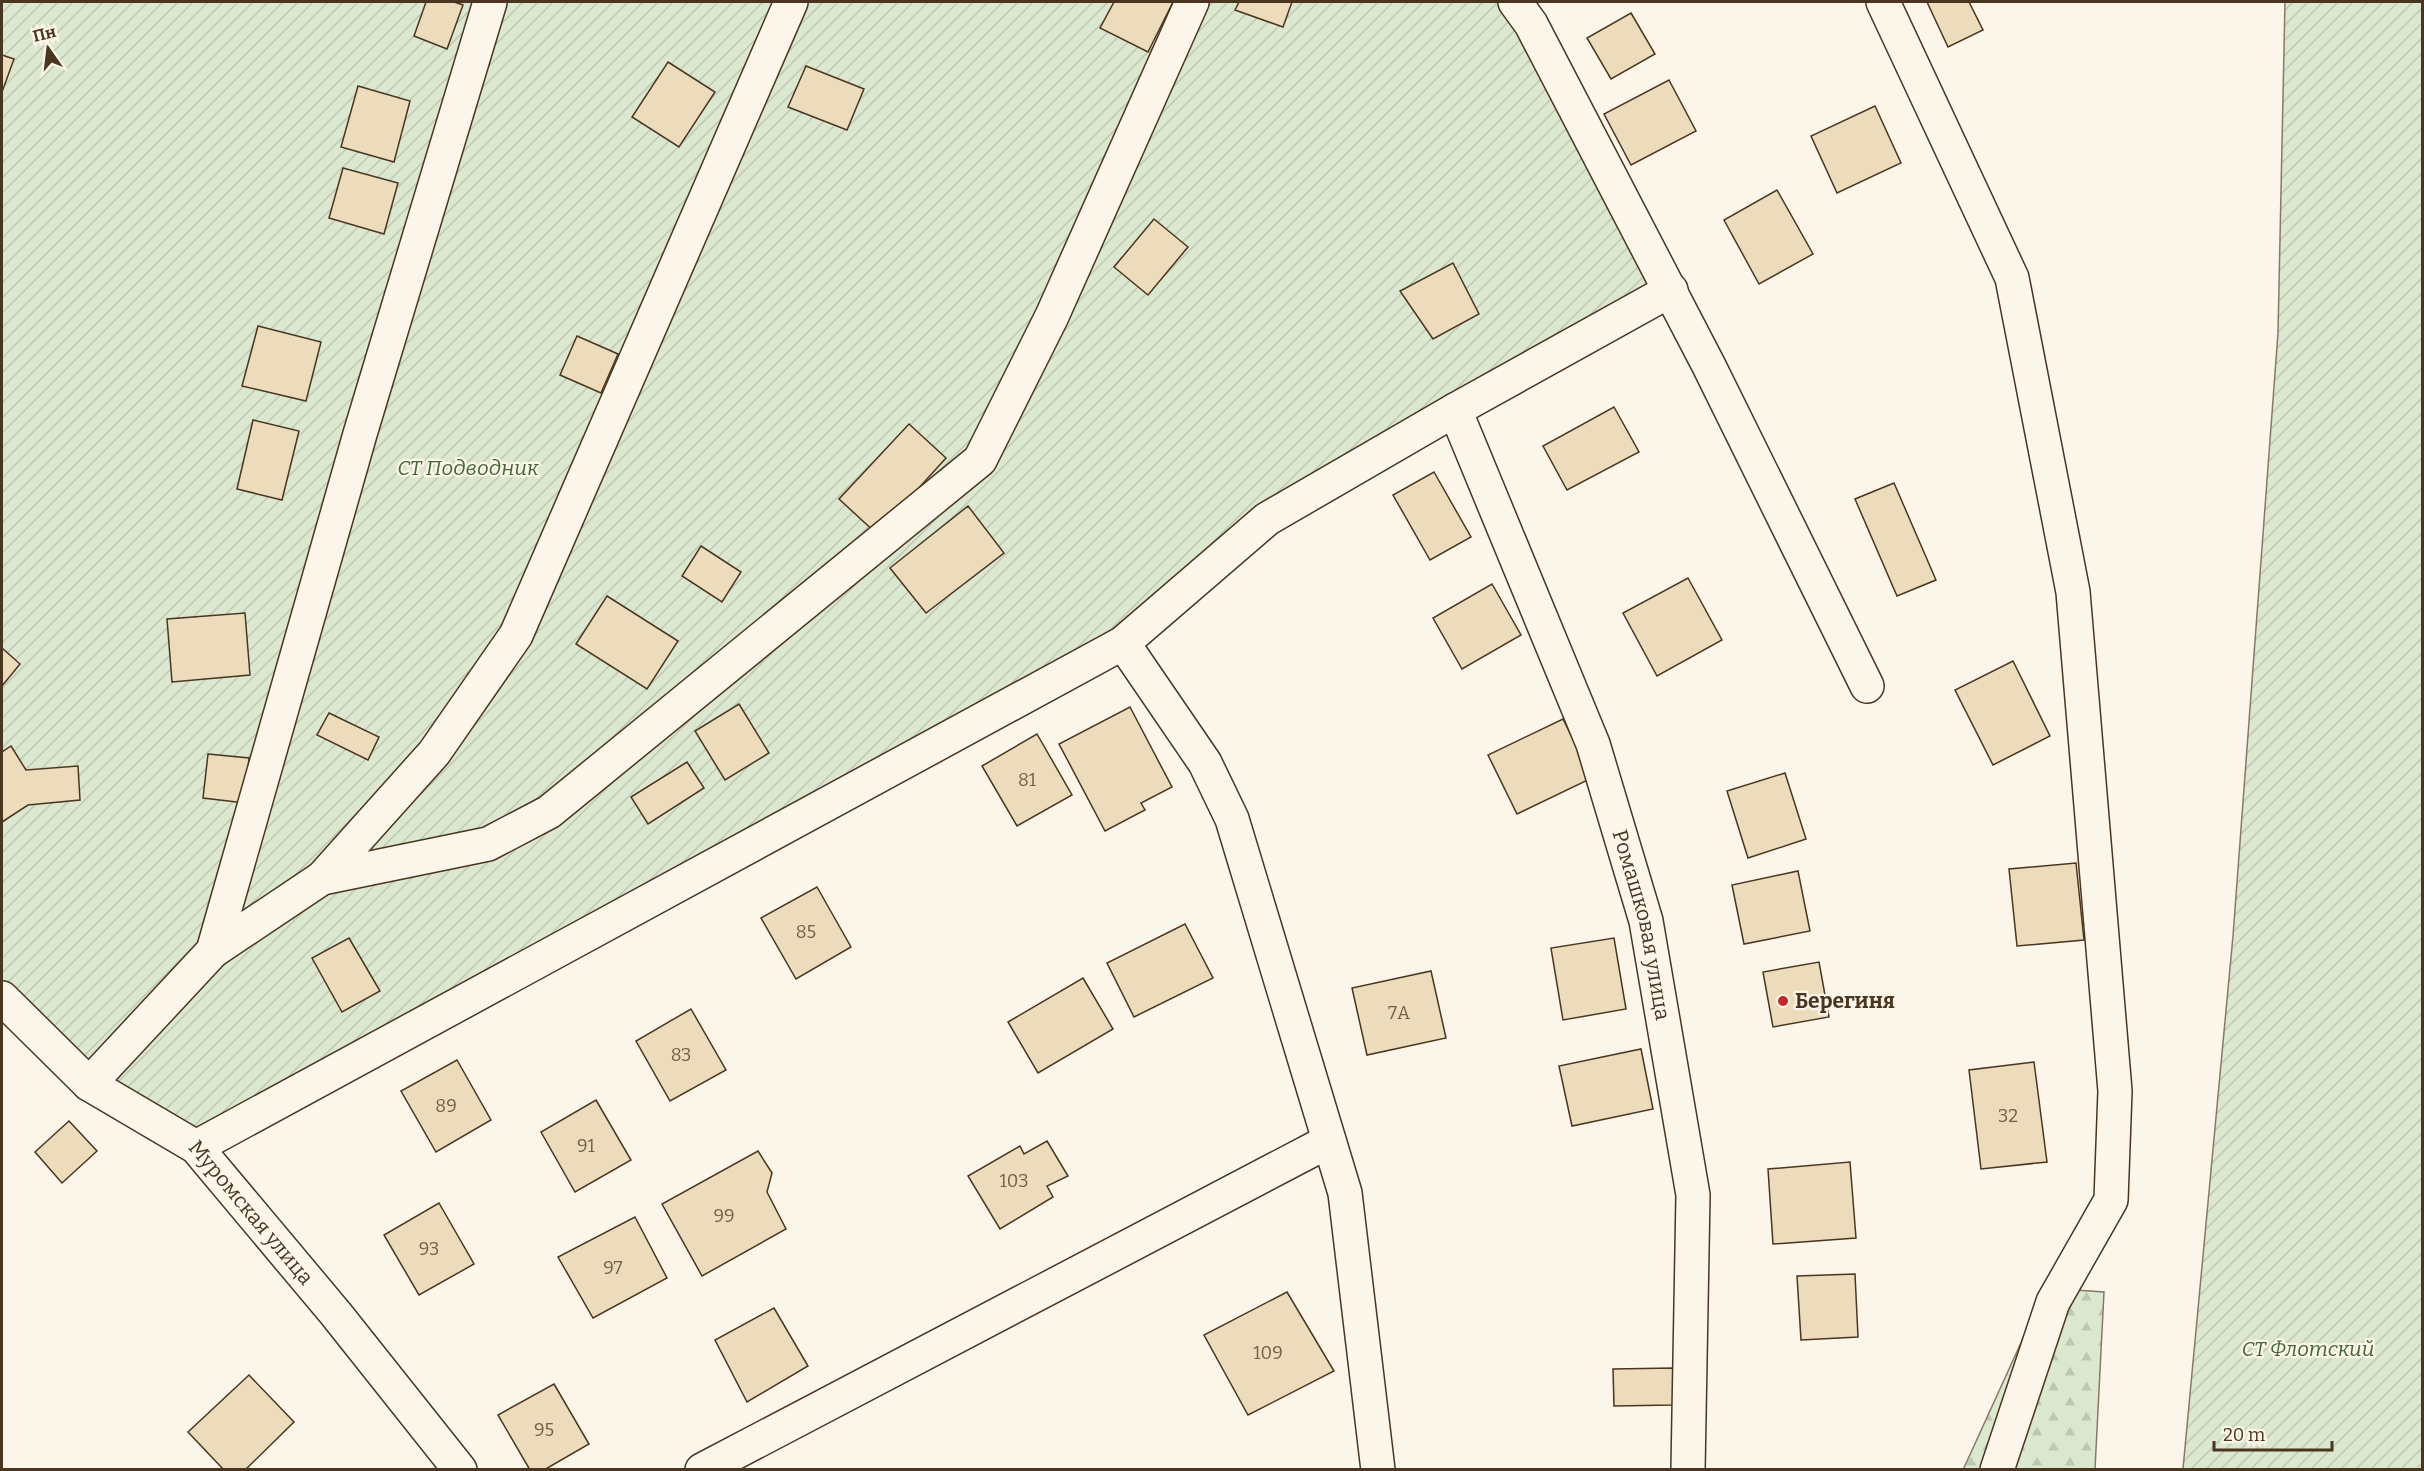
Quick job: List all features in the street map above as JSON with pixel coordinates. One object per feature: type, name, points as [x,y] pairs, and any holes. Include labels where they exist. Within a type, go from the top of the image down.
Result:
[{"type":"street","points":[[213,951],[360,434],[490,2]]},
{"type":"street","points":[[89,1084],[213,951],[322,878],[434,753],[516,635],[791,2]]},
{"type":"street","points":[[322,878],[488,844],[549,812],[980,460],[1052,316],[1192,2]]},
{"type":"street","points":[[1515,2],[1531,24],[1671,290],[1867,686]]},
{"type":"street","points":[[1883,2],[2012,278],[2073,592],[2114,1079],[2111,1200],[2053,1302],[1997,1470]]},
{"type":"street","points":[[196,1147],[1123,643],[1267,519],[1455,410],[1671,290]]},
{"type":"street","name":"Ромашковая улица","points":[[1455,410],[1593,744],[1646,921],[1693,1195],[1688,1470]]},
{"type":"street","points":[[1123,643],[1205,764],[1232,819],[1345,1193],[1378,1470]]},
{"type":"street","name":"Муромская улица","points":[[2,998],[89,1084],[196,1147],[336,1314],[460,1470]]},
{"type":"street","points":[[702,1470],[1329,1141]]},
{"type":"green space","name":"СТ Подводник","points":[[2,2],[1515,2],[1671,290],[1267,519],[1123,643],[196,1147],[2,998]]},
{"type":"green space","name":"СТ Флотский","points":[[2285,2],[2422,2],[2422,1469],[2183,1469],[2233,936],[2278,333]]},
{"type":"green space","points":[[2046,1288],[2104,1292],[2095,1469],[1963,1470]]},
{"type":"building","points":[[426,2],[454,2],[463,5],[447,49],[414,36]]},
{"type":"building","points":[[1114,2],[1173,2],[1148,52],[1100,28]]},
{"type":"building","points":[[1239,2],[1292,2],[1283,27],[1235,10]]},
{"type":"building","points":[[1927,2],[1969,2],[1983,30],[1948,47]]},
{"type":"building","points":[[1631,13],[1655,54],[1611,79],[1587,38]]},
{"type":"building","points":[[2,55],[14,59],[2,92]]},
{"type":"building","points":[[668,62],[715,92],[679,147],[632,117]]},
{"type":"building","points":[[806,66],[864,89],[847,130],[788,107]]},
{"type":"building","points":[[1669,80],[1696,131],[1631,165],[1604,114]]},
{"type":"building","points":[[358,86],[410,101],[394,162],[341,147]]},
{"type":"building","points":[[1875,106],[1901,163],[1837,193],[1811,136]]},
{"type":"building","points":[[343,168],[398,183],[384,234],[329,218]]},
{"type":"building","points":[[1777,190],[1813,254],[1759,284],[1724,220]]},
{"type":"building","points":[[1154,219],[1188,247],[1148,295],[1114,267]]},
{"type":"building","points":[[1453,263],[1479,314],[1433,339],[1400,291]]},
{"type":"building","points":[[258,326],[321,342],[306,401],[242,386]]},
{"type":"building","points":[[577,336],[618,354],[601,393],[560,375]]},
{"type":"building","points":[[1614,407],[1639,452],[1567,490],[1543,446]]},
{"type":"building","points":[[253,420],[299,431],[282,500],[237,489]]},
{"type":"building","points":[[909,424],[946,458],[877,534],[839,499]]},
{"type":"building","points":[[1434,472],[1471,537],[1430,560],[1393,495]]},
{"type":"building","points":[[1894,483],[1936,580],[1897,596],[1855,499]]},
{"type":"building","points":[[968,506],[1004,553],[926,613],[890,568]]},
{"type":"building","points":[[701,546],[741,572],[722,602],[682,576]]},
{"type":"building","points":[[1688,578],[1722,640],[1657,676],[1623,613]]},
{"type":"building","points":[[1492,584],[1521,635],[1462,669],[1433,618]]},
{"type":"building","points":[[607,596],[678,641],[647,689],[576,644]]},
{"type":"building","points":[[245,613],[250,675],[172,682],[167,619]]},
{"type":"building","points":[[2,648],[20,664],[2,686]]},
{"type":"building","points":[[2013,661],[2050,736],[1993,765],[1955,690]]},
{"type":"building","points":[[739,704],[769,753],[725,780],[695,731]]},
{"type":"building","points":[[1130,707],[1172,787],[1141,803],[1145,810],[1105,831],[1059,744]]},
{"type":"building","points":[[329,713],[379,737],[368,760],[317,735]]},
{"type":"building","points":[[1563,719],[1592,778],[1517,814],[1488,755]]},
{"type":"building","points":[[1037,734],[1072,795],[1017,826],[982,766]]},
{"type":"building","points":[[11,746],[26,770],[78,766],[80,800],[28,805],[2,822],[2,752]]},
{"type":"building","points":[[208,754],[249,758],[245,803],[203,798]]},
{"type":"building","points":[[687,762],[704,788],[648,824],[631,797]]},
{"type":"building","points":[[1785,773],[1806,839],[1748,858],[1727,791]]},
{"type":"building","points":[[2076,863],[2084,940],[2017,946],[2009,869]]},
{"type":"building","points":[[1798,871],[1810,931],[1744,944],[1732,885]]},
{"type":"building","points":[[817,887],[851,947],[796,979],[761,918]]},
{"type":"building","points":[[1185,924],[1213,978],[1134,1017],[1107,963]]},
{"type":"building","points":[[349,938],[380,991],[342,1012],[312,958]]},
{"type":"building","points":[[1614,938],[1626,1009],[1563,1020],[1551,948]]},
{"type":"building","points":[[1819,962],[1829,1017],[1773,1027],[1763,972]]},
{"type":"building","points":[[1431,971],[1446,1038],[1367,1055],[1352,988]]},
{"type":"building","points":[[1083,978],[1113,1029],[1038,1073],[1008,1022]]},
{"type":"building","points":[[691,1009],[726,1070],[670,1101],[636,1041]]},
{"type":"building","points":[[1641,1049],[1653,1109],[1572,1126],[1559,1066]]},
{"type":"building","points":[[457,1060],[491,1120],[436,1152],[401,1091]]},
{"type":"building","points":[[2034,1062],[2047,1162],[1981,1169],[1969,1070]]},
{"type":"building","points":[[596,1100],[631,1160],[575,1192],[541,1132]]},
{"type":"building","points":[[69,1121],[97,1151],[62,1183],[35,1152]]},
{"type":"building","points":[[1047,1141],[1068,1176],[1047,1186],[1053,1197],[1000,1229],[968,1176],[1020,1146],[1024,1154]]},
{"type":"building","points":[[758,1151],[772,1173],[767,1192],[786,1229],[702,1276],[662,1204]]},
{"type":"building","points":[[1850,1162],[1856,1238],[1773,1244],[1768,1169]]},
{"type":"building","points":[[439,1203],[474,1264],[419,1295],[384,1235]]},
{"type":"building","points":[[635,1217],[667,1278],[593,1318],[558,1257]]},
{"type":"building","points":[[1855,1274],[1858,1337],[1801,1340],[1797,1276]]},
{"type":"building","points":[[1287,1292],[1334,1371],[1248,1415],[1204,1335]]},
{"type":"building","points":[[774,1308],[808,1366],[747,1402],[715,1340]]},
{"type":"building","points":[[1673,1368],[1673,1405],[1614,1406],[1613,1369]]},
{"type":"building","points":[[249,1375],[294,1422],[245,1470],[224,1470],[188,1432]]},
{"type":"building","points":[[554,1384],[589,1444],[544,1470],[530,1470],[498,1415]]},
{"type":"place","name":"Берегиня","points":[[1783,1001]]}]
